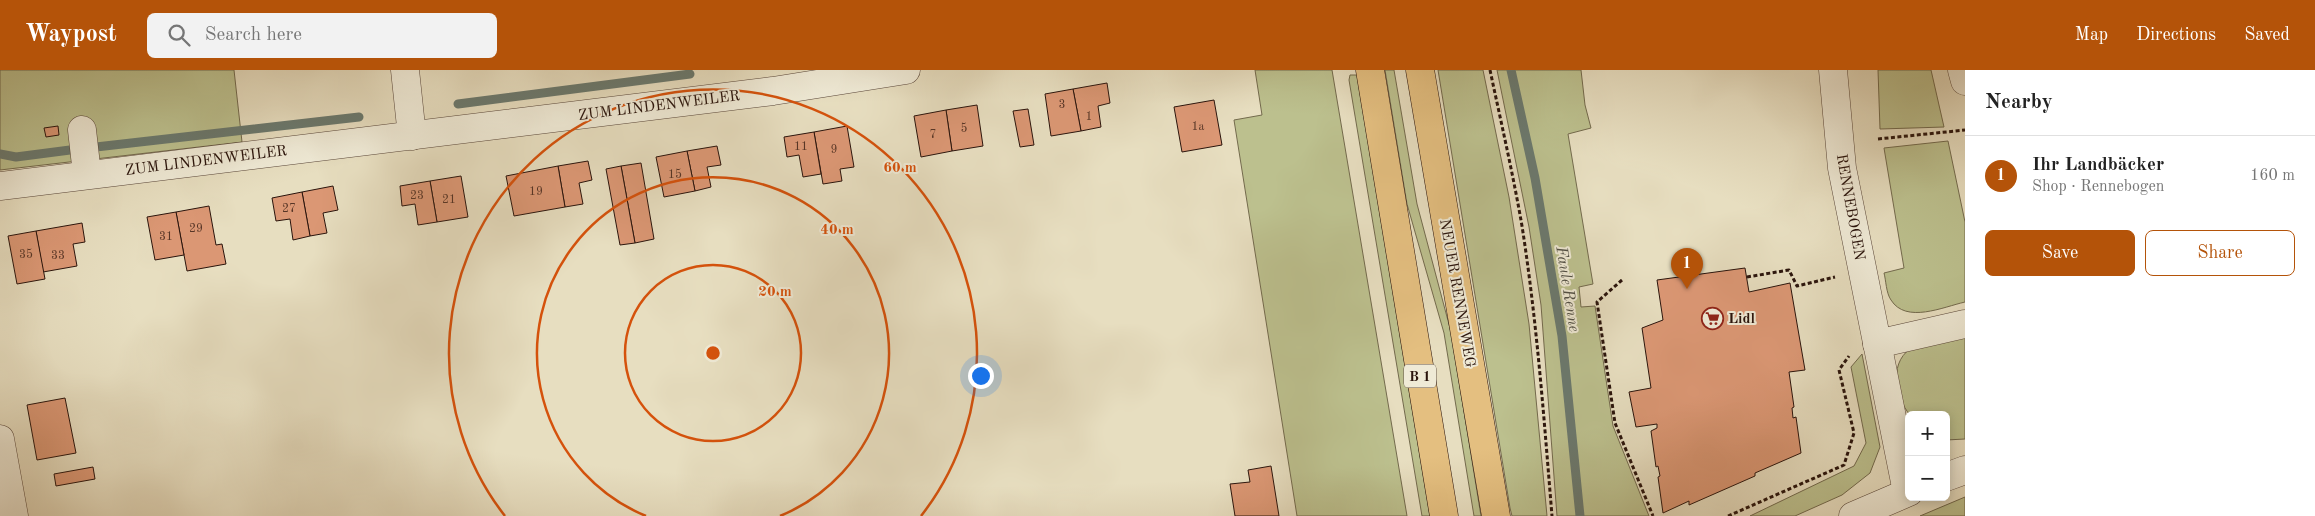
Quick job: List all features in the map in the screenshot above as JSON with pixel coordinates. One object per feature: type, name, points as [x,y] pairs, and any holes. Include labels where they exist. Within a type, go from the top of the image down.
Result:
[{"type":"main road","name":"B 1","points":[[1370,70],[1444,516]]},
{"type":"main road","name":"NEUER RENNEWEG","points":[[1420,70],[1496,516]]},
{"type":"street","points":[[405,70],[412,136]]},
{"type":"street","name":"ZUM LINDENWEILER","points":[[0,186],[412,136],[771,81],[906,70]]},
{"type":"street","name":"RENNEBOGEN","points":[[1833,70],[1842,168],[1905,477]]},
{"type":"street","points":[[1962,70],[1965,81]]},
{"type":"street","points":[[82,130],[87,174]]},
{"type":"street","points":[[1878,344],[1965,324]]},
{"type":"street","points":[[0,439],[14,516]]},
{"type":"street","points":[[1950,476],[1965,470]]},
{"type":"street","points":[[1853,516],[1905,493]]},
{"type":"path","points":[[1490,70],[1518,208],[1530,286],[1539,358],[1552,516]]},
{"type":"path","points":[[1878,139],[1965,130]]},
{"type":"path","name":"RENNEBOGEN","points":[[1747,277],[1789,270],[1797,286],[1837,277]]},
{"type":"path","points":[[1622,280],[1597,302],[1615,423],[1653,516]]},
{"type":"path","points":[[1728,516],[1844,465],[1854,433],[1839,370]]},
{"type":"green space","points":[[0,70],[234,70],[242,142],[0,170]]},
{"type":"green space","points":[[1255,70],[1332,70],[1407,516],[1297,516],[1234,120],[1262,115]]},
{"type":"green space","points":[[1385,70],[1394,70],[1417,204],[1451,332],[1481,516],[1474,516],[1444,333],[1407,204]]},
{"type":"green space","points":[[1438,70],[1483,70],[1509,197],[1529,324],[1547,516],[1512,516],[1510,508]]},
{"type":"green space","points":[[1497,70],[1581,70],[1585,105],[1591,128],[1568,134],[1593,284],[1579,287],[1581,307],[1595,306],[1613,426],[1649,516],[1557,516],[1541,305],[1529,227]]},
{"type":"green space","points":[[1878,70],[1931,70],[1944,127],[1880,129]]},
{"type":"green space","points":[[1350,75],[1357,75],[1430,516],[1422,516],[1349,80]]},
{"type":"green space","points":[[1948,141],[1965,222],[1965,302],[1925,312],[1906,311],[1898,307],[1889,297],[1884,273],[1904,268],[1884,148]]},
{"type":"green space","points":[[1965,336],[1965,439],[1950,440],[1950,411],[1908,411],[1900,398],[1896,378],[1901,360],[1906,352],[1915,346],[1932,341]]},
{"type":"green space","points":[[1862,354],[1880,447],[1870,473],[1842,495],[1795,516],[1750,516],[1854,466],[1866,443],[1851,367]]},
{"type":"green space","points":[[1965,497],[1965,516],[1920,516]]},
{"type":"building","points":[[1107,83],[1110,103],[1098,106],[1101,127],[1081,131],[1073,89]]},
{"type":"building","points":[[1073,89],[1081,131],[1051,136],[1045,94]]},
{"type":"building","points":[[1214,100],[1222,145],[1182,152],[1174,107]]},
{"type":"building","points":[[977,105],[983,146],[952,151],[946,110]]},
{"type":"building","points":[[1028,109],[1034,145],[1020,147],[1013,111]]},
{"type":"building","points":[[946,110],[952,151],[921,157],[914,116]]},
{"type":"building","points":[[58,126],[59,135],[46,137],[44,128]]},
{"type":"building","points":[[847,126],[854,167],[840,169],[842,181],[823,184],[814,132]]},
{"type":"building","points":[[814,132],[821,174],[803,177],[799,155],[787,157],[784,137]]},
{"type":"building","points":[[717,146],[721,165],[707,167],[711,187],[695,191],[687,151]]},
{"type":"building","points":[[687,151],[695,191],[664,197],[656,157]]},
{"type":"building","points":[[588,161],[592,180],[579,183],[583,204],[565,207],[558,166]]},
{"type":"building","points":[[641,163],[654,239],[635,243],[621,166]]},
{"type":"building","points":[[558,166],[565,207],[514,216],[506,176]]},
{"type":"building","points":[[621,166],[635,243],[620,245],[606,169]]},
{"type":"building","points":[[461,176],[468,217],[437,222],[430,181]]},
{"type":"building","points":[[430,181],[437,222],[418,225],[415,204],[402,206],[400,186]]},
{"type":"building","points":[[333,186],[338,210],[323,213],[327,233],[310,236],[302,192]]},
{"type":"building","points":[[302,192],[310,236],[293,240],[290,219],[276,221],[272,198]]},
{"type":"building","points":[[209,206],[216,245],[222,244],[226,264],[187,271],[176,212]]},
{"type":"building","points":[[176,212],[184,255],[155,260],[147,217]]},
{"type":"building","points":[[82,223],[85,242],[73,244],[77,266],[43,272],[36,231]]},
{"type":"building","points":[[36,231],[45,279],[17,284],[8,236]]},
{"type":"building","points":[[1745,268],[1749,292],[1790,283],[1805,370],[1789,372],[1794,407],[1792,408],[1793,418],[1796,417],[1801,453],[1689,505],[1689,501],[1663,513],[1658,477],[1660,476],[1658,466],[1656,467],[1651,431],[1657,428],[1657,424],[1636,427],[1629,392],[1651,388],[1642,328],[1663,320],[1657,280]]},
{"type":"building","points":[[65,398],[76,453],[37,460],[27,405]]},
{"type":"building","points":[[1271,466],[1279,516],[1235,516],[1230,484],[1250,482],[1248,470]]},
{"type":"building","points":[[93,467],[95,479],[56,486],[54,474]]},
{"type":"waterway","name":"Faule Renne","points":[[1511,70],[1535,178],[1562,336],[1580,516]]},
{"type":"waterway","points":[[458,104],[690,74]]},
{"type":"waterway","points":[[96,147],[359,117]]},
{"type":"waterway","points":[[0,154],[16,157],[70,150]]},
{"type":"place","name":"Ihr Landbäcker","points":[[1687,289]]},
{"type":"place","name":"Lidl","points":[[1712,318]]}]
